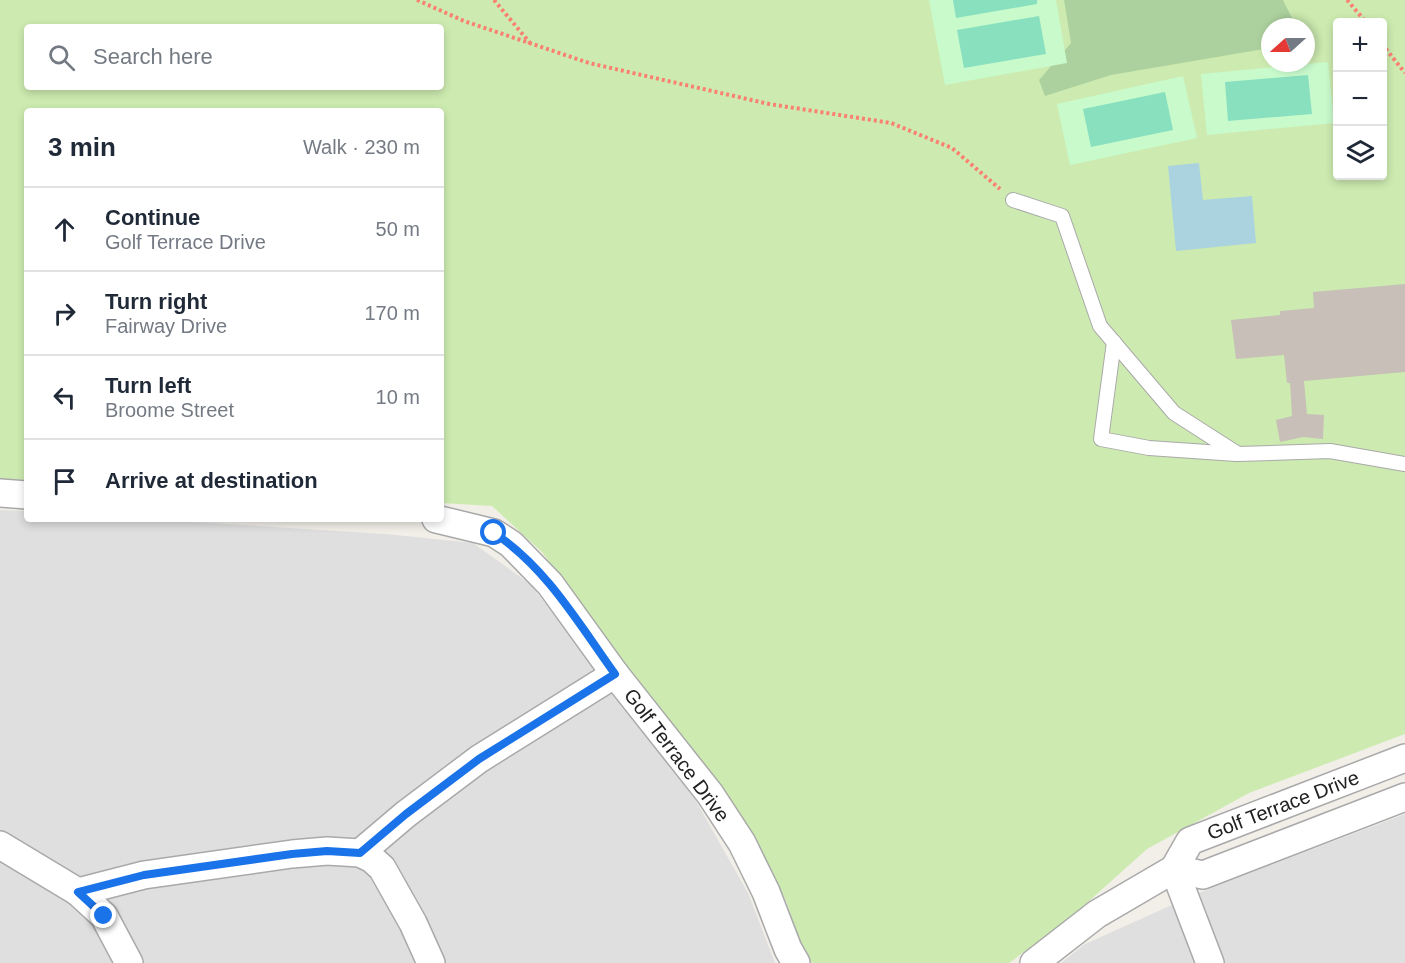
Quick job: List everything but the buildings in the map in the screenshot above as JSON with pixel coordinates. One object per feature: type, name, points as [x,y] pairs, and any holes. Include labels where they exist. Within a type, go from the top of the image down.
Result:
[{"type":"street","points":[[0,493],[24,495]]},
{"type":"street","name":"Golf Terrace Drive","points":[[444,521],[494,533],[511,544],[550,584],[615,674],[710,794],[742,843],[796,963]]},
{"type":"street","points":[[360,853],[406,814],[479,759],[615,674]]},
{"type":"street","name":"Golf Terrace Drive","points":[[1034,963],[1097,914],[1174,869],[1190,841],[1405,758]]},
{"type":"street","name":"Golf Terrace Drive","points":[[1174,869],[1203,875],[1405,797]]},
{"type":"street","points":[[0,845],[78,892],[104,916],[129,963]]},
{"type":"street","points":[[78,892],[144,875],[292,854],[327,851],[360,853],[372,859],[382,868],[413,923],[431,963]]},
{"type":"street","points":[[1174,869],[1209,963]]},
{"type":"lane","points":[[1013,200],[1062,216],[1100,326],[1174,413],[1238,454]]},
{"type":"lane","points":[[1114,342],[1101,439],[1149,448],[1238,454],[1330,451],[1405,464]]},
{"type":"path","points":[[417,0],[464,21],[589,63],[769,104],[891,123],[952,148],[1013,200]]},
{"type":"path","points":[[494,0],[531,44]]},
{"type":"path","points":[[1347,0],[1363,18]]},
{"type":"path","points":[[1387,49],[1405,73]]},
{"type":"shaded area","points":[[0,510],[24,511],[24,522],[195,522],[386,534],[473,543],[530,584],[687,785],[749,895],[775,963],[0,963]]},
{"type":"shaded area","points":[[1405,814],[1405,963],[1061,963],[1085,944],[1201,892]]},
{"type":"green space","points":[[0,0],[1405,0],[1405,734],[1249,793],[1147,849],[1069,919],[1009,963],[812,963],[803,952],[787,903],[755,837],[542,552],[492,506],[444,503],[444,108],[24,108],[24,480],[0,479]]},
{"type":"green space","points":[[929,0],[1056,0],[1067,63],[945,85]]},
{"type":"green space","points":[[953,0],[1037,0],[1037,4],[956,18]]},
{"type":"green space","points":[[1064,0],[1283,0],[1292,18],[1261,18],[1261,50],[1111,75],[1045,96],[1039,80],[1071,43]]},
{"type":"green space","points":[[1039,16],[1046,54],[964,68],[957,30]]},
{"type":"green space","points":[[1328,62],[1333,123],[1207,135],[1201,74],[1261,68],[1261,72],[1315,72],[1315,63]]},
{"type":"green space","points":[[1308,75],[1312,114],[1228,121],[1225,82]]},
{"type":"green space","points":[[1183,76],[1197,138],[1070,165],[1057,104]]},
{"type":"green space","points":[[1165,92],[1173,130],[1091,147],[1083,109]]},
{"type":"water","points":[[1199,163],[1203,200],[1252,196],[1256,243],[1176,251],[1168,166]]},
{"type":"route","points":[[104,916],[78,892],[144,875],[292,854],[327,851],[360,853],[406,814],[479,759],[615,674],[550,584],[511,544],[494,533]]}]
